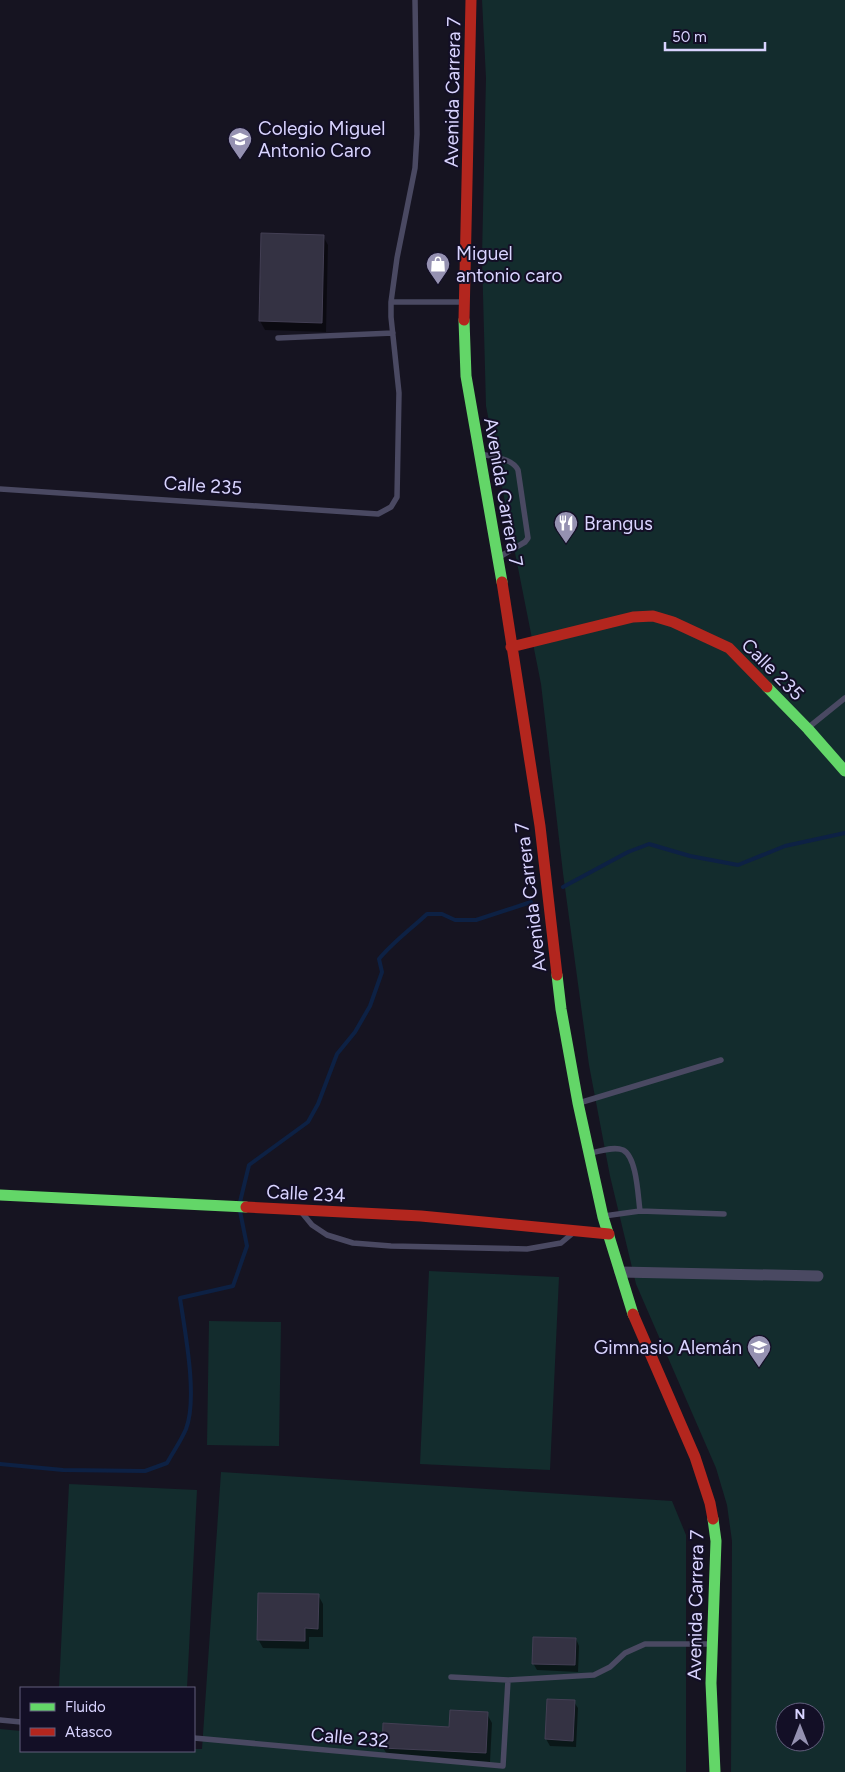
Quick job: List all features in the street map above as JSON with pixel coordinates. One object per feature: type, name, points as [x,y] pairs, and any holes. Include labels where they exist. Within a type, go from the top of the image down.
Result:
[{"type":"main road","name":"Avenida Carrera 7","points":[[471,0],[464,302],[466,376],[498,558],[540,826],[560,1009],[578,1103],[603,1217],[632,1315],[695,1457],[710,1504],[716,1541],[711,1683],[715,1772]]},
{"type":"main road","name":"Calle 235","points":[[511,648],[633,617],[653,616],[673,622],[729,648],[808,729],[845,771]]},
{"type":"main road","name":"Calle 234","points":[[0,1194],[421,1216],[609,1234]]},
{"type":"street","points":[[620,1272],[818,1276]]},
{"type":"lane","points":[[278,338],[392,333],[391,302],[397,258],[415,168],[417,134],[415,0]]},
{"type":"lane","points":[[391,302],[464,302]]},
{"type":"lane","name":"Calle 235","points":[[0,489],[378,514],[391,507],[397,497],[399,393],[392,333]]},
{"type":"lane","points":[[479,454],[503,459],[515,464],[518,470],[528,538],[525,542],[498,558]]},
{"type":"lane","points":[[808,729],[845,698]]},
{"type":"lane","points":[[578,1103],[720,1060]]},
{"type":"lane","points":[[589,1153],[612,1149],[623,1151],[630,1157],[636,1178],[640,1211]]},
{"type":"lane","points":[[300,1210],[312,1225],[327,1235],[353,1243],[391,1246],[527,1249],[561,1242],[575,1230]]},
{"type":"lane","points":[[603,1217],[640,1211],[724,1214]]},
{"type":"lane","points":[[450,1677],[508,1680],[594,1675],[610,1667],[625,1653],[644,1644],[712,1644]]},
{"type":"lane","name":"Calle 232","points":[[195,1738],[503,1766],[508,1680]]},
{"type":"lane","points":[[0,1720],[20,1722]]},
{"type":"green space","points":[[482,0],[845,0],[845,1772],[731,1772],[732,1541],[727,1505],[716,1468],[636,1284],[610,1176],[589,1065],[563,873],[541,684],[486,406],[482,257],[486,78]]},
{"type":"green space","points":[[429,1271],[559,1277],[550,1470],[420,1464]]},
{"type":"green space","points":[[209,1321],[281,1322],[279,1446],[207,1445]]},
{"type":"green space","points":[[221,1472],[672,1501],[686,1535],[686,1772],[0,1772],[0,1729],[20,1731],[20,1752],[195,1752],[195,1749],[202,1749]]},
{"type":"green space","points":[[69,1484],[197,1490],[187,1687],[59,1687]]},
{"type":"building","points":[[261,233],[324,235],[322,323],[259,321]]},
{"type":"building","points":[[258,1593],[319,1594],[318,1629],[305,1628],[305,1641],[257,1640]]},
{"type":"building","points":[[533,1637],[576,1638],[575,1665],[532,1664]]},
{"type":"building","points":[[547,1699],[575,1700],[573,1741],[545,1739]]},
{"type":"building","points":[[450,1710],[488,1712],[486,1753],[382,1748],[383,1723],[449,1727]]},
{"type":"waterway","points":[[563,887],[628,852],[649,844],[690,856],[738,865],[785,846],[845,833]]},
{"type":"waterway","points":[[240,1202],[249,1165],[308,1122],[318,1104],[337,1054],[355,1032],[370,1006],[382,972],[379,959],[384,953],[427,914],[442,914],[455,920],[476,920],[531,902]]},
{"type":"waterway","points":[[0,1464],[63,1470],[145,1471],[167,1463],[186,1429],[191,1400],[191,1383],[180,1298],[233,1286],[247,1246],[240,1211]]},
{"type":"traffic: fast","points":[[464,320],[466,376],[502,582]]},
{"type":"traffic: fast","points":[[767,687],[845,771]]},
{"type":"traffic: fast","points":[[557,975],[561,1009],[578,1103],[603,1217],[633,1314]]},
{"type":"traffic: fast","points":[[0,1195],[246,1207]]},
{"type":"traffic: fast","points":[[713,1519],[716,1541],[711,1683],[715,1772]]},
{"type":"traffic: jam","points":[[464,320],[471,0]]},
{"type":"traffic: jam","points":[[502,582],[540,826],[557,975]]},
{"type":"traffic: jam","points":[[511,647],[633,617],[653,616],[673,622],[729,648],[767,687]]},
{"type":"traffic: jam","points":[[246,1207],[421,1216],[609,1234]]},
{"type":"traffic: jam","points":[[633,1314],[695,1457],[710,1503],[713,1519]]},
{"type":"place","name":"Colegio Miguel Antonio Caro","points":[[240,160]]},
{"type":"place","name":"Miguel antonio caro","points":[[438,285]]},
{"type":"place","name":"Brangus","points":[[566,544]]},
{"type":"place","name":"Gimnasio Alemán","points":[[759,1368]]}]
